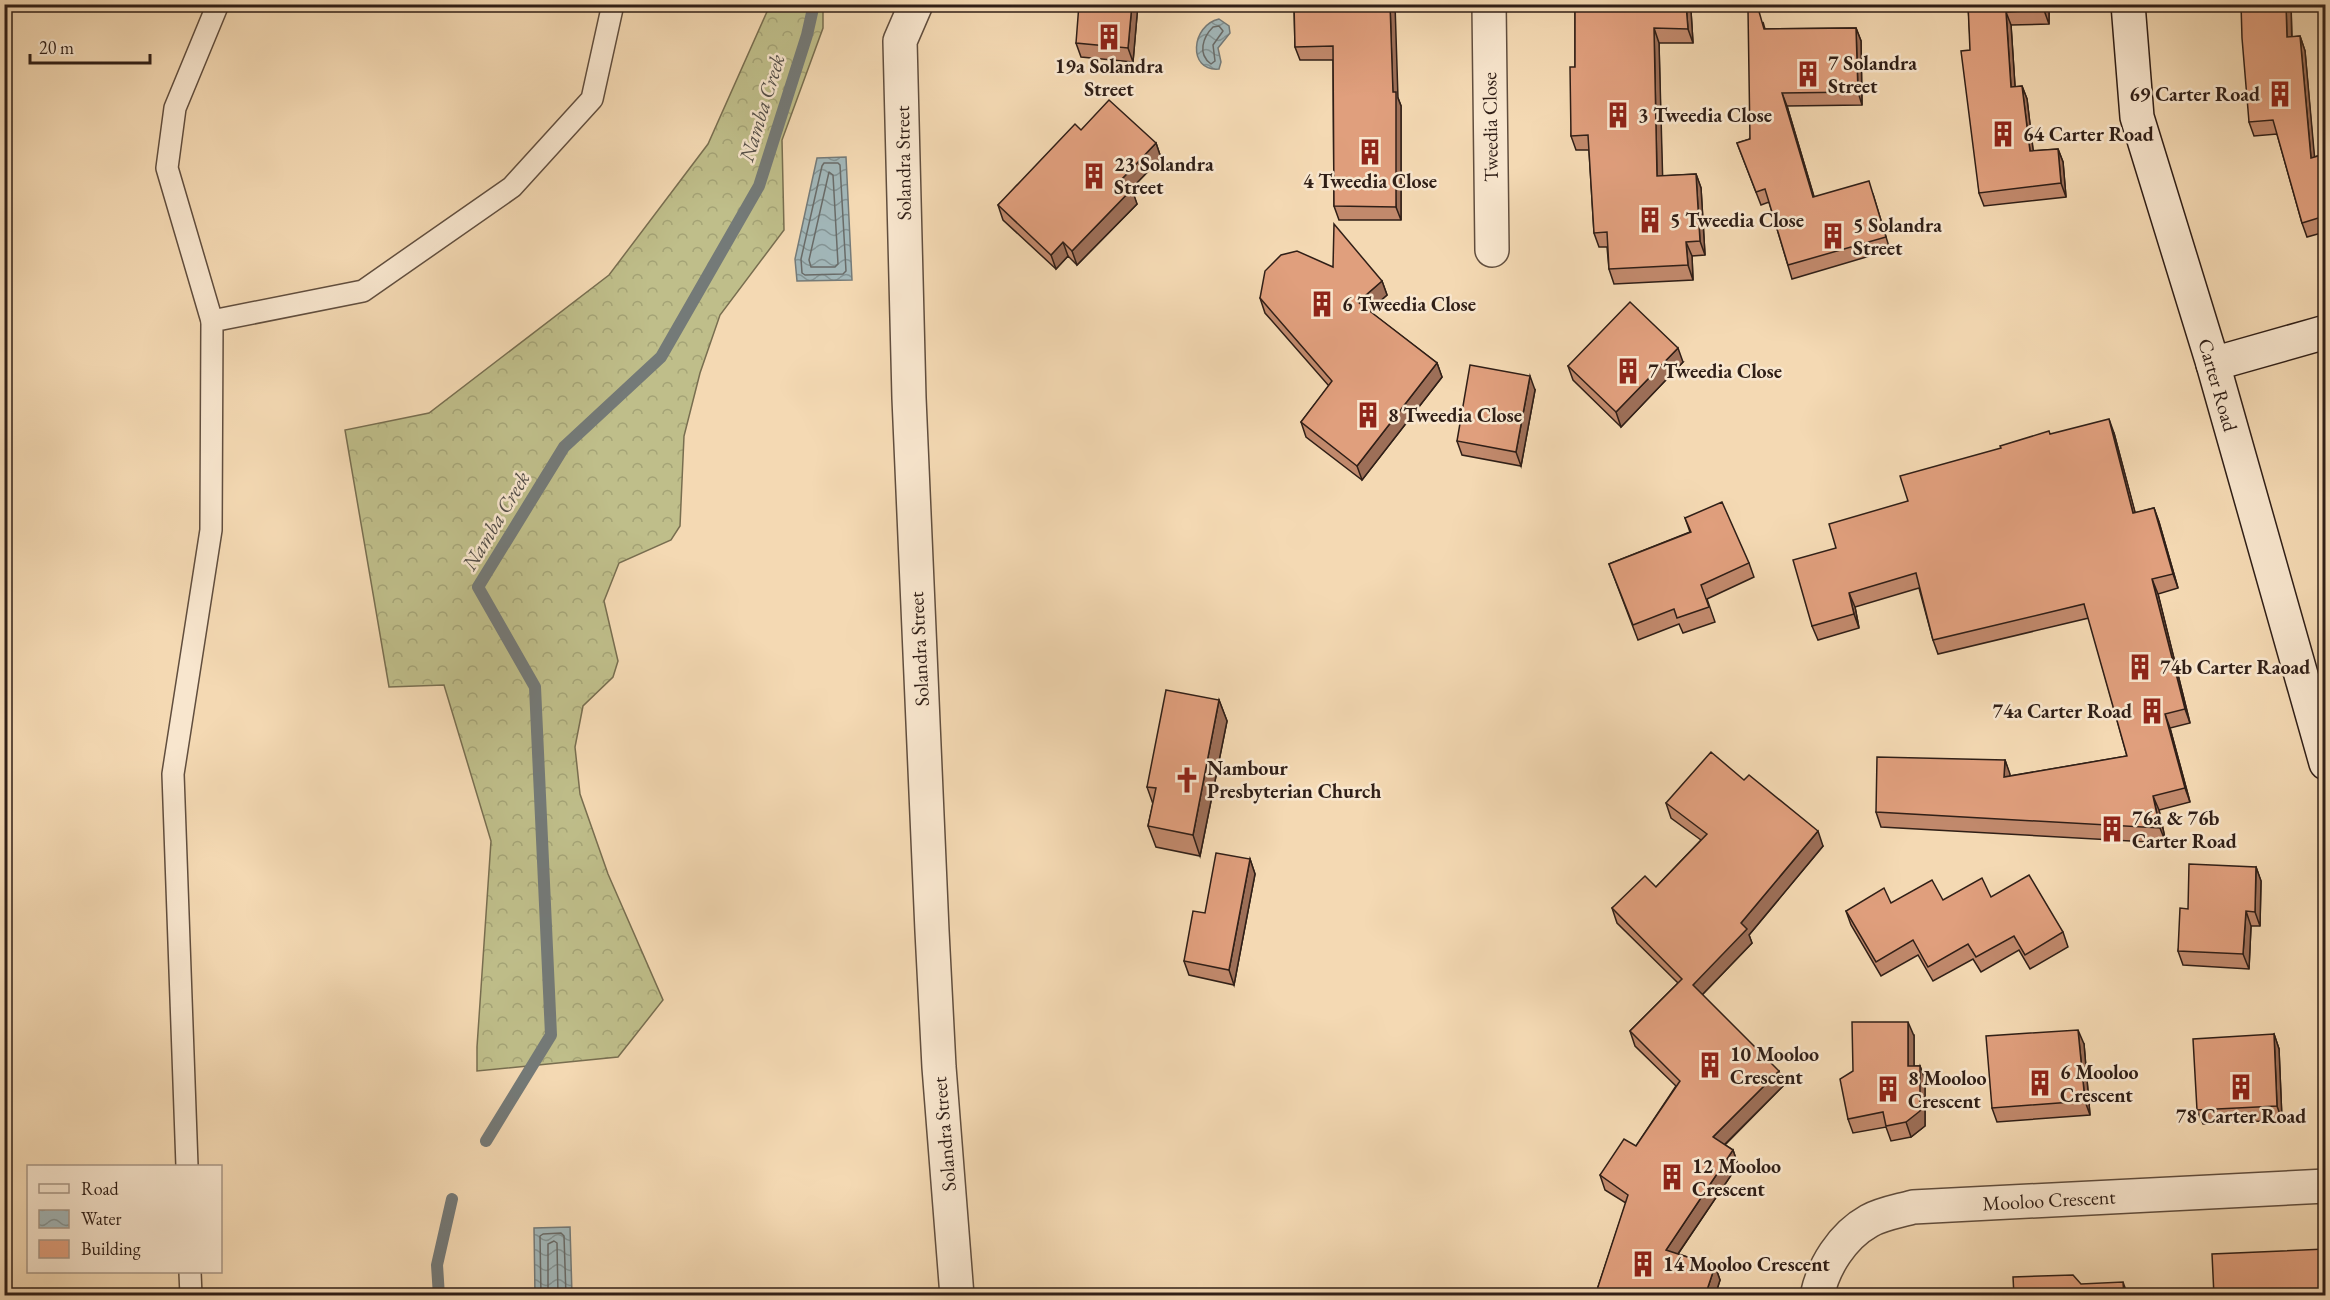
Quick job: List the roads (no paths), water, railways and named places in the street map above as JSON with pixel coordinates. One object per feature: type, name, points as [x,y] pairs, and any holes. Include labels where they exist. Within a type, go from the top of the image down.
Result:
[{"type":"street","name":"Solandra Street","points":[[916,4],[900,41],[909,398],[939,1066],[957,1296]]},
{"type":"street","name":"Tweedia Close","points":[[1489,4],[1492,250]]},
{"type":"street","name":"Carter Road","points":[[2128,4],[2137,117],[2213,364],[2325,763]]},
{"type":"street","points":[[2213,364],[2325,332]]},
{"type":"street","name":"Mooloo Crescent","points":[[1817,1296],[1820,1281],[1844,1239],[1869,1220],[1913,1207],[2325,1186]]},
{"type":"lane","points":[[187,1165],[173,774],[211,530],[212,321],[167,168],[175,108],[218,4]]},
{"type":"lane","points":[[212,321],[363,291],[512,187],[592,99],[613,4]]},
{"type":"lane","points":[[190,1273],[191,1296]]},
{"type":"water","points":[[1219,19],[1229,26],[1230,33],[1218,48],[1221,62],[1219,69],[1209,68],[1202,63],[1196,47],[1203,30],[1210,23]]},
{"type":"water","points":[[846,157],[852,280],[797,281],[795,259],[817,158]]},
{"type":"water","points":[[570,1227],[572,1295],[535,1295],[534,1228]]},
{"type":"waterway","name":"Namba Creek","points":[[486,1141],[551,1035],[535,687],[478,587],[564,447],[661,357],[759,186],[807,35],[814,4]]},
{"type":"waterway","name":"Namba Creek","points":[[439,1296],[437,1265],[452,1199]]},
{"type":"place","name":"19a Solandra Street","points":[[1109,37]]},
{"type":"place","name":"7 Solandra Street","points":[[1808,74]]},
{"type":"place","name":"69 Carter Road","points":[[2280,94]]},
{"type":"place","name":"3 Tweedia Close","points":[[1618,115]]},
{"type":"place","name":"64 Carter Road","points":[[2003,134]]},
{"type":"place","name":"4 Tweedia Close","points":[[1370,152]]},
{"type":"place","name":"23 Solandra Street","points":[[1094,176]]},
{"type":"place","name":"5 Tweedia Close","points":[[1650,220]]},
{"type":"place","name":"5 Solandra Street","points":[[1833,236]]},
{"type":"place","name":"6 Tweedia Close","points":[[1322,304]]},
{"type":"place","name":"7 Tweedia Close","points":[[1628,371]]},
{"type":"place","name":"8 Tweedia Close","points":[[1368,415]]},
{"type":"place","name":"74b Carter Raoad","points":[[2140,667]]},
{"type":"place","name":"74a Carter Road","points":[[2152,711]]},
{"type":"place","name":"Nambour Presbyterian Church","points":[[1187,780]]},
{"type":"place","name":"76a & 76b Carter Road","points":[[2112,829]]},
{"type":"place","name":"10 Mooloo Crescent","points":[[1710,1065]]},
{"type":"place","name":"6 Mooloo Crescent","points":[[2040,1083]]},
{"type":"place","name":"78 Carter Road","points":[[2241,1087]]},
{"type":"place","name":"8 Mooloo Crescent","points":[[1888,1089]]},
{"type":"place","name":"12 Mooloo Crescent","points":[[1672,1177]]},
{"type":"place","name":"14 Mooloo Crescent","points":[[1643,1264]]}]
